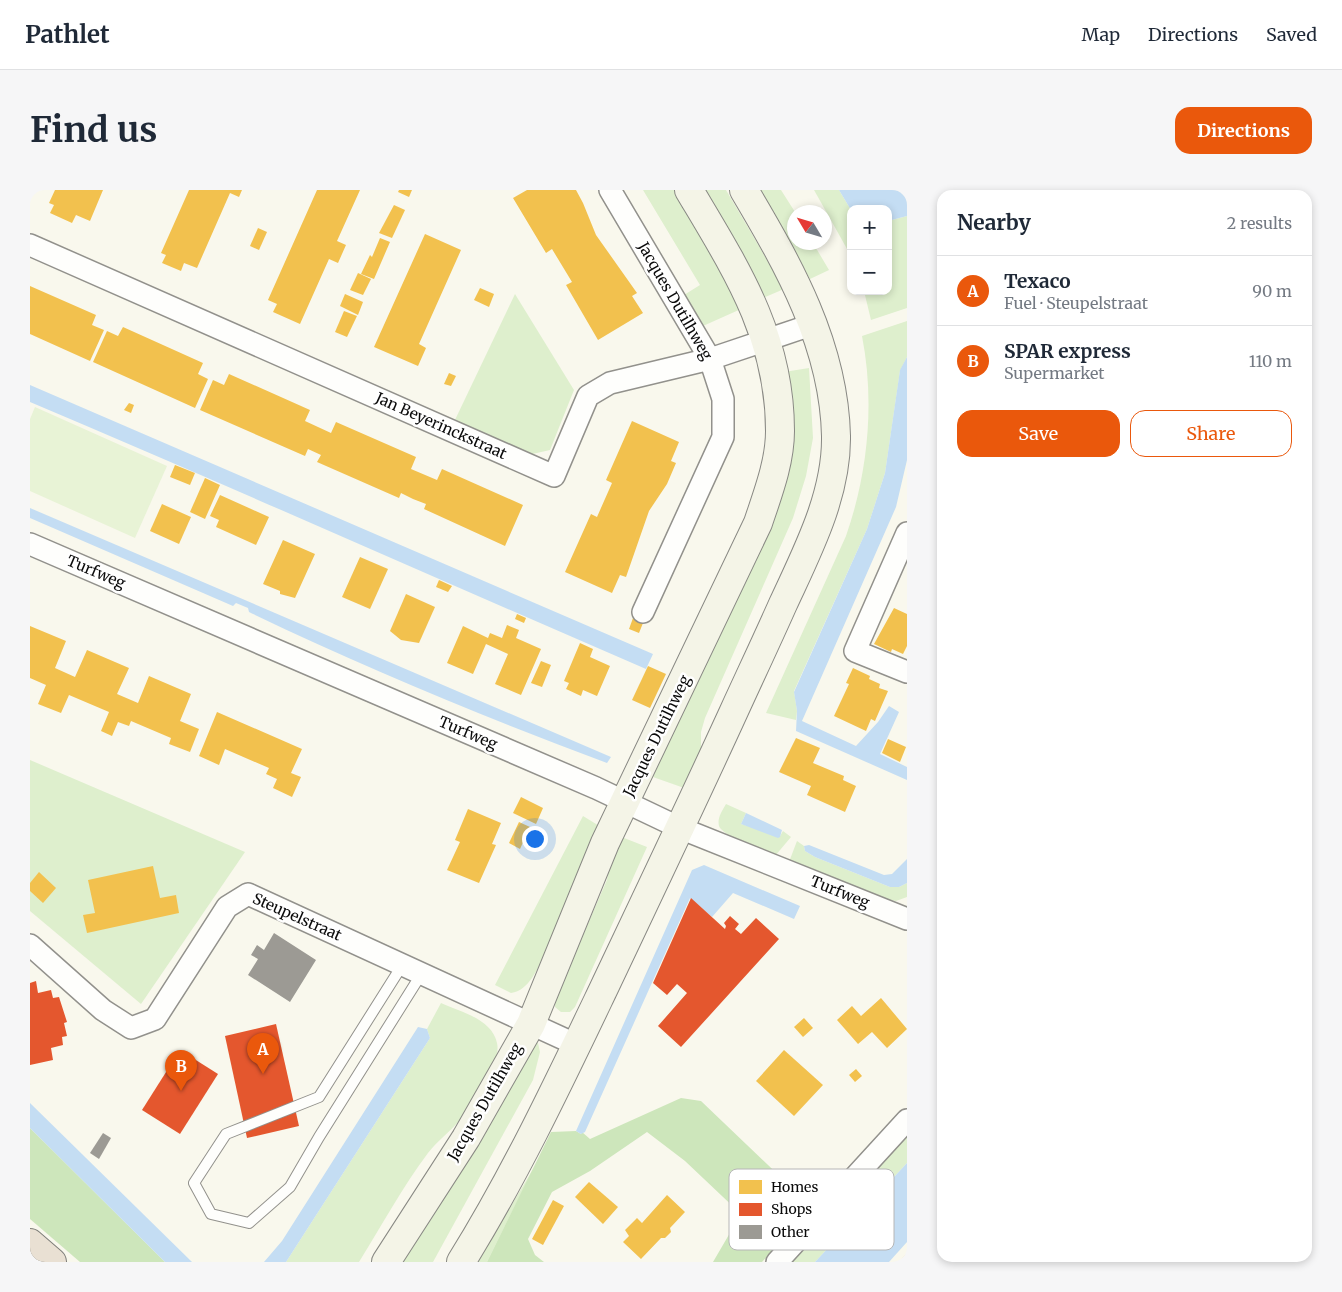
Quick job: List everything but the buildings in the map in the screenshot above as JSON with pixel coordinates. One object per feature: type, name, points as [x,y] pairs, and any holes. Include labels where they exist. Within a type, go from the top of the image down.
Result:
[{"type":"highway","points":[[30,1243],[52,1262]]},
{"type":"main road","name":"Jacques Dutilhweg","points":[[386,1262],[466,1138],[531,1024],[605,843],[750,541],[774,476],[780,432],[776,379],[767,339],[738,272],[689,190]]},
{"type":"main road","points":[[461,1262],[500,1198],[577,1045],[680,828],[810,545],[830,486],[836,437],[828,375],[814,324],[786,262],[744,190]]},
{"type":"street","name":"Jacques Dutilhweg","points":[[610,190],[710,359],[723,399],[723,437],[643,612]]},
{"type":"street","name":"Jan Beyerinckstraat","points":[[30,246],[554,476],[588,396],[610,383],[710,359],[814,324]]},
{"type":"street","points":[[907,533],[855,650],[907,672]]},
{"type":"street","name":"Turfweg","points":[[30,544],[625,801],[680,828],[907,919]]},
{"type":"street","name":"Steupelstraat","points":[[30,945],[104,1010],[131,1028],[155,1019],[227,907],[248,894],[577,1045]]},
{"type":"street","points":[[862,1169],[907,1120]]},
{"type":"street","points":[[776,1262],[787,1250]]},
{"type":"lane","points":[[403,964],[319,1098],[226,1134],[194,1183],[211,1214],[249,1223],[290,1187],[318,1137],[422,973]]},
{"type":"green space","points":[[643,190],[675,190],[719,264],[741,309],[703,326],[684,295],[700,285]]},
{"type":"green space","points":[[699,190],[726,190],[784,289],[763,298]]},
{"type":"green space","points":[[759,190],[781,190],[791,205],[787,205],[787,239]]},
{"type":"green space","points":[[814,190],[839,190],[848,205],[847,249],[832,222],[832,205],[822,205]]},
{"type":"green space","points":[[907,216],[907,308],[871,320],[865,295],[892,295],[892,220]]},
{"type":"green space","points":[[793,250],[817,250],[829,270],[810,279]]},
{"type":"green space","points":[[515,294],[574,390],[550,450],[528,455],[454,422]]},
{"type":"green space","points":[[907,321],[907,357],[900,371],[885,473],[867,529],[794,691],[797,711],[796,720],[766,713],[846,536],[854,512],[860,487],[867,437],[868,386],[862,336]]},
{"type":"green space","points":[[809,368],[813,438],[806,476],[793,518],[705,718],[701,732],[701,756],[687,789],[653,777],[745,569],[784,372]]},
{"type":"green space","points":[[35,407],[167,466],[135,538],[30,491],[30,419]]},
{"type":"green space","points":[[30,760],[245,852],[141,1004],[30,911]]},
{"type":"green space","points":[[726,804],[746,813],[741,824],[780,836],[783,831],[791,837],[775,856],[735,839],[719,826],[719,817]]},
{"type":"green space","points":[[583,816],[601,827],[560,924],[542,961],[526,986],[511,993],[495,985]]},
{"type":"green space","points":[[614,834],[647,847],[575,1007],[570,1012],[561,1012],[555,1007],[554,1001],[607,880]]},
{"type":"green space","points":[[797,841],[804,846],[805,851],[815,857],[890,887],[899,887],[907,883],[907,897],[896,901],[883,899],[789,862]]},
{"type":"green space","points":[[441,1003],[475,1017],[489,1028],[494,1035],[497,1043],[497,1052],[495,1062],[485,1083],[460,1120],[432,1149],[419,1166],[359,1262],[286,1262],[430,1038],[427,1029]]},
{"type":"green space","points":[[532,1043],[538,1043],[540,1052],[533,1080],[433,1262],[400,1262]]},
{"type":"green space","points":[[681,1098],[701,1101],[772,1169],[729,1169],[729,1203],[685,1161],[647,1132],[590,1171],[552,1192],[528,1239],[535,1255],[544,1262],[487,1262],[551,1132],[576,1131],[581,1134],[582,1132],[590,1139]]},
{"type":"green space","points":[[30,1128],[165,1262],[80,1262],[30,1219]]},
{"type":"green space","points":[[907,1130],[907,1163],[894,1177],[894,1169],[872,1169]]},
{"type":"green space","points":[[535,1166],[487,1262],[477,1262]]},
{"type":"green space","points":[[729,1235],[729,1250],[773,1250],[762,1262],[713,1262]]},
{"type":"green space","points":[[798,1250],[826,1250],[815,1262],[787,1262]]},
{"type":"water","points":[[839,190],[907,190],[907,216],[892,220],[892,205],[848,205]]},
{"type":"water","points":[[907,357],[907,460],[896,507],[802,721],[856,746],[878,722],[889,706],[899,712],[880,754],[907,767],[907,780],[796,731],[797,711],[794,692],[867,529],[885,473],[900,370]]},
{"type":"water","points":[[30,385],[653,654],[646,669],[30,402]]},
{"type":"water","points":[[30,508],[611,757],[607,763],[382,673],[249,612],[248,608],[236,603],[233,606],[30,518]]},
{"type":"water","points":[[746,813],[782,830],[780,837],[778,838],[741,824]]},
{"type":"water","points":[[809,845],[884,875],[892,874],[907,859],[907,883],[899,887],[890,887],[815,857],[805,851],[804,846]]},
{"type":"water","points":[[704,865],[800,906],[794,919],[733,893],[712,917],[690,898],[585,1132],[581,1134],[576,1131],[692,870]]},
{"type":"water","points":[[418,1027],[427,1029],[430,1038],[286,1262],[264,1262],[282,1241]]},
{"type":"water","points":[[30,1103],[192,1262],[165,1262],[30,1128]]},
{"type":"water","points":[[907,1163],[907,1242],[889,1262],[815,1262],[826,1250],[894,1250],[894,1177]]},
{"type":"place","name":"Texaco","points":[[263,1074]]},
{"type":"place","name":"SPAR express","points":[[181,1091]]}]
